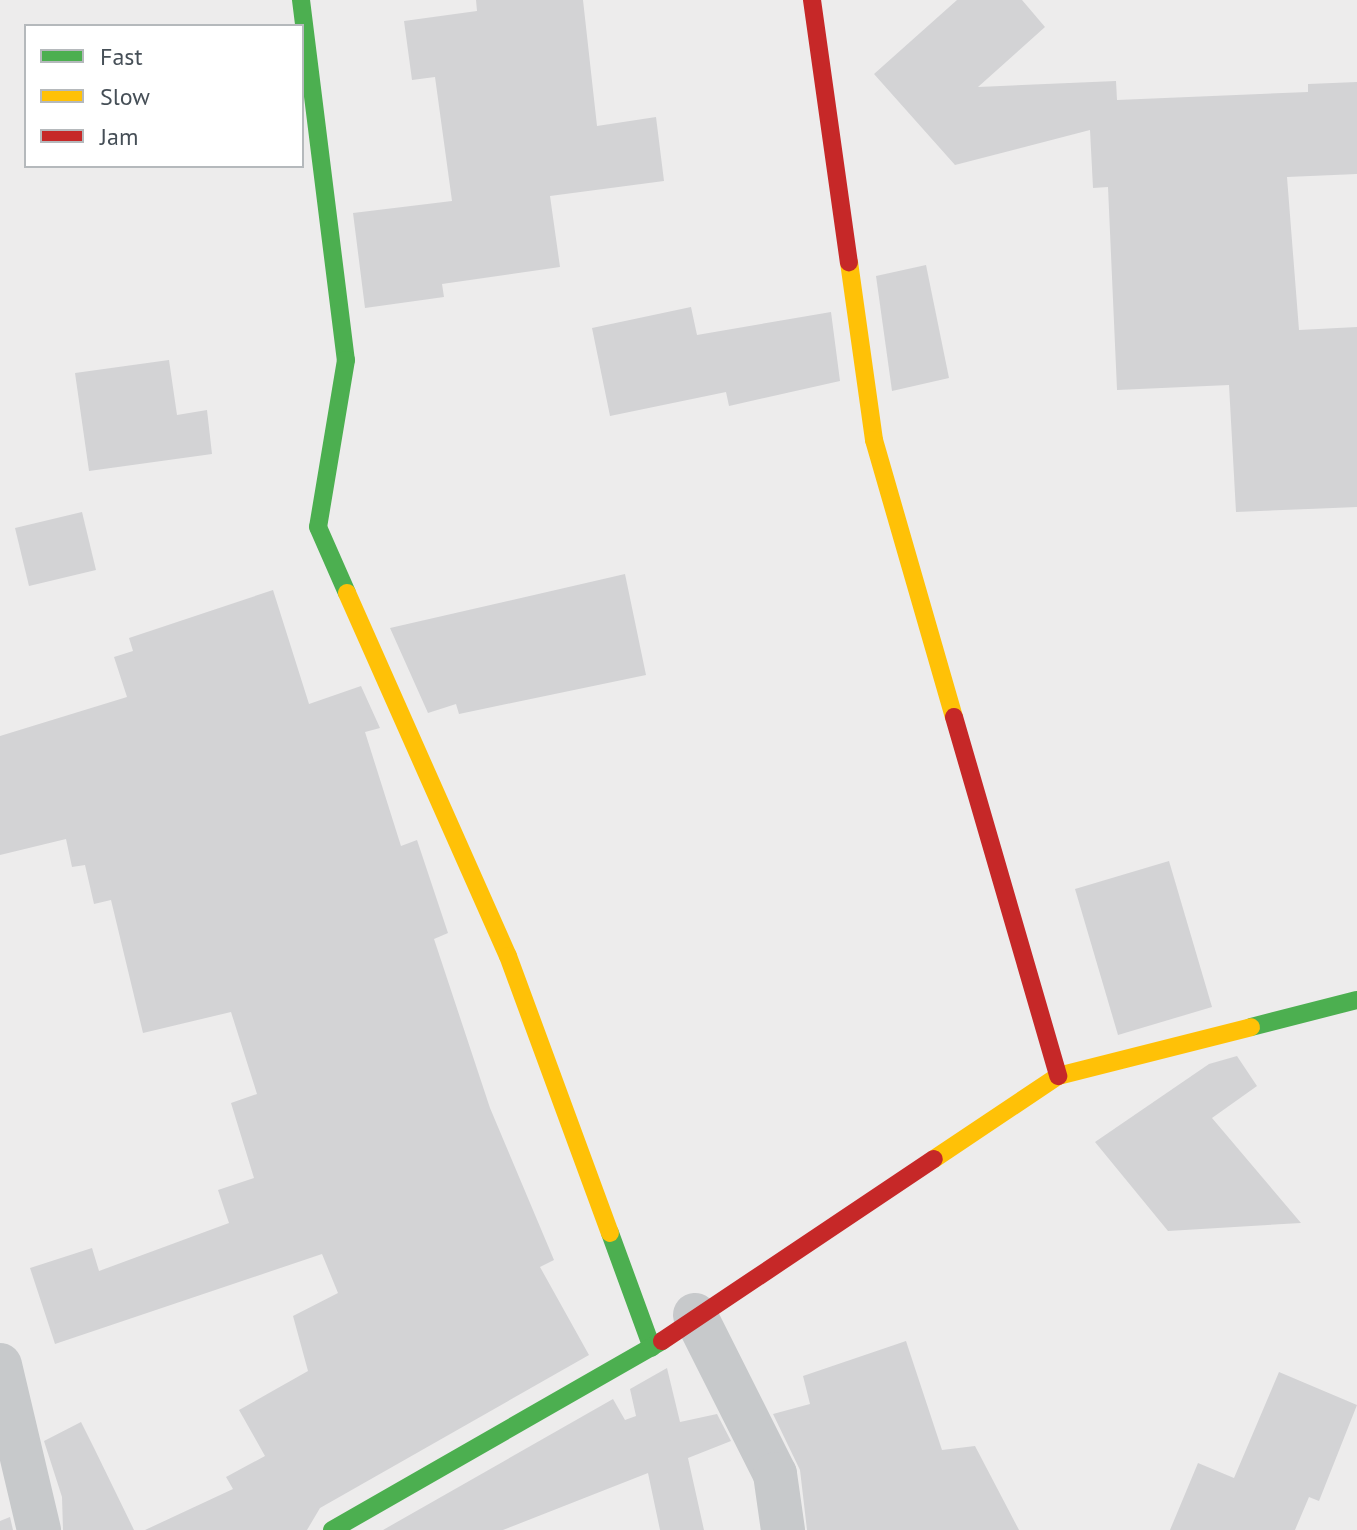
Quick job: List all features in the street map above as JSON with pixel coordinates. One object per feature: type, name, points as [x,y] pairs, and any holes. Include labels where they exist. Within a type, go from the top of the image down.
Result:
[{"type":"street","points":[[301,0],[346,360],[318,527],[508,956],[652,1348]]},
{"type":"street","points":[[812,0],[874,440],[1058,1076]]},
{"type":"street","points":[[332,1530],[652,1348],[695,1315],[1058,1076],[1357,1000]]},
{"type":"street","points":[[695,1315],[775,1474],[783,1530]]},
{"type":"street","points":[[0,1365],[39,1530]]},
{"type":"building","points":[[476,0],[583,0],[597,126],[656,117],[664,181],[550,196],[560,267],[442,284],[444,297],[365,308],[353,213],[452,201],[435,77],[412,80],[404,21],[477,11]]},
{"type":"building","points":[[957,0],[1022,0],[1045,27],[978,87],[1116,81],[1117,100],[1308,92],[1308,84],[1357,82],[1357,174],[1287,177],[1299,330],[1357,327],[1357,507],[1236,512],[1229,385],[1117,390],[1108,187],[1093,188],[1090,130],[955,165],[874,74]]},
{"type":"building","points":[[926,265],[949,378],[892,391],[876,276]]},
{"type":"building","points":[[691,307],[697,335],[831,312],[840,381],[729,406],[726,392],[610,416],[592,328]]},
{"type":"building","points":[[169,360],[177,415],[207,410],[212,454],[89,471],[75,373]]},
{"type":"building","points":[[82,512],[96,570],[29,586],[15,528]]},
{"type":"building","points":[[625,574],[646,675],[459,714],[456,704],[428,713],[390,628]]},
{"type":"building","points":[[273,590],[309,704],[361,686],[380,728],[365,732],[401,846],[417,840],[448,933],[434,939],[490,1108],[554,1260],[540,1267],[589,1355],[320,1508],[307,1530],[145,1530],[233,1489],[226,1477],[265,1456],[239,1410],[308,1371],[293,1316],[338,1293],[322,1254],[55,1344],[30,1268],[92,1248],[99,1271],[229,1223],[218,1190],[254,1178],[231,1103],[257,1094],[231,1012],[143,1033],[111,900],[94,904],[85,865],[72,867],[66,839],[0,855],[0,736],[127,697],[114,657],[133,651],[129,638]]},
{"type":"building","points":[[1169,861],[1212,1007],[1118,1035],[1075,889]]},
{"type":"building","points":[[1237,1056],[1257,1086],[1212,1118],[1301,1223],[1168,1231],[1095,1142],[1209,1064]]},
{"type":"building","points":[[906,1341],[942,1450],[975,1446],[1019,1530],[807,1530],[800,1470],[773,1414],[810,1404],[803,1376]]},
{"type":"building","points":[[667,1368],[680,1422],[717,1414],[731,1441],[688,1458],[704,1530],[660,1530],[648,1473],[503,1530],[383,1530],[613,1399],[625,1420],[636,1416],[630,1389]]},
{"type":"building","points":[[1279,1372],[1357,1405],[1319,1501],[1309,1497],[1295,1530],[1170,1530],[1198,1463],[1234,1478]]},
{"type":"building","points":[[81,1422],[134,1530],[63,1530],[62,1497],[44,1441]]},
{"type":"building","points":[[10,1517],[13,1530],[0,1530],[0,1521]]},
{"type":"traffic: fast","points":[[301,0],[346,360],[318,527],[347,593]]},
{"type":"traffic: fast","points":[[1251,1027],[1357,1000]]},
{"type":"traffic: fast","points":[[610,1233],[652,1348]]},
{"type":"traffic: fast","points":[[332,1530],[662,1341]]},
{"type":"traffic: slow","points":[[849,262],[874,440],[954,717]]},
{"type":"traffic: slow","points":[[347,593],[508,956],[610,1233]]},
{"type":"traffic: slow","points":[[934,1159],[1058,1076],[1251,1027]]},
{"type":"traffic: jam","points":[[812,0],[849,262]]},
{"type":"traffic: jam","points":[[954,717],[1058,1076]]},
{"type":"traffic: jam","points":[[662,1341],[934,1159]]}]
